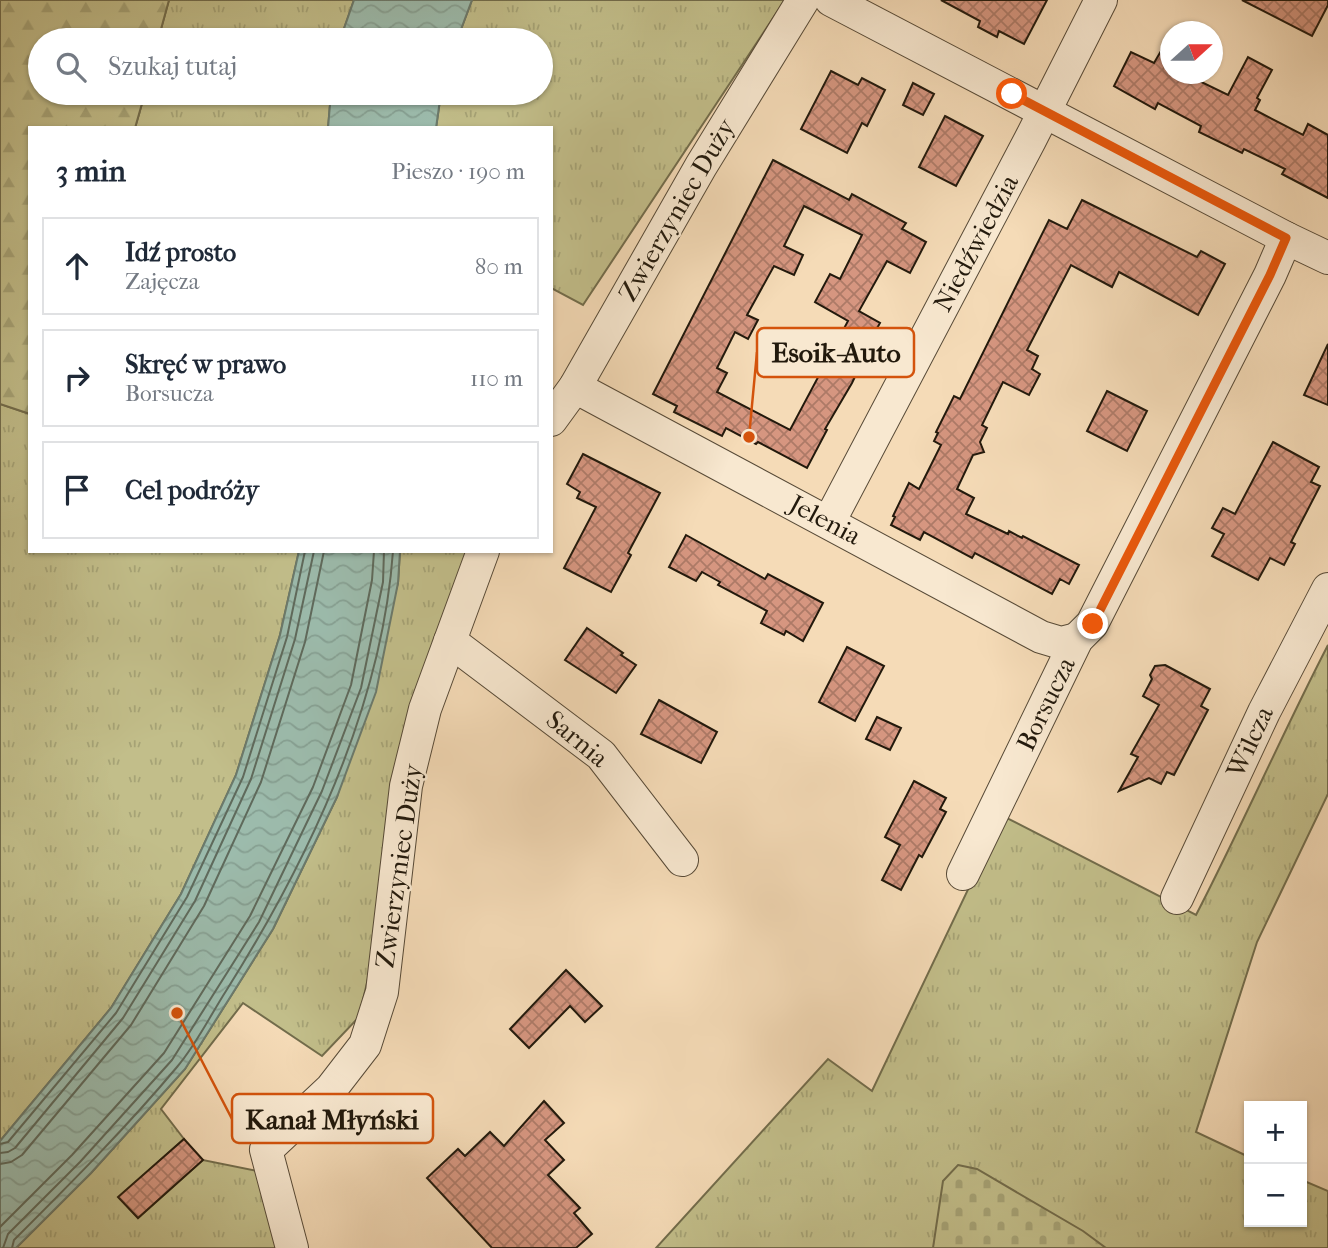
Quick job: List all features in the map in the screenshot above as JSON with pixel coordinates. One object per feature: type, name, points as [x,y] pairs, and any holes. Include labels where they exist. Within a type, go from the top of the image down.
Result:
[{"type":"street","name":"Zwierzyniec Duży","points":[[553,417],[575,387],[701,166],[803,0]]},
{"type":"street","points":[[831,0],[1328,258]]},
{"type":"street","name":"Niedźwiedzia","points":[[830,522],[1101,0]]},
{"type":"street","name":"Borsucza","points":[[963,874],[1077,639],[1093,624],[1270,275],[1286,238]]},
{"type":"street","name":"Jelenia","points":[[575,387],[1041,637],[1061,643],[1077,639]]},
{"type":"street","name":"Zwierzyniec Duży","points":[[292,1248],[266,1150],[331,1088],[365,1045],[382,992],[407,786],[425,709],[483,553]]},
{"type":"street","name":"Wilcza","points":[[1177,898],[1264,712],[1328,589]]},
{"type":"street","name":"Sarnia","points":[[450,641],[601,755],[682,860]]},
{"type":"green space","points":[[0,0],[169,0],[161,28],[28,28],[28,105],[142,105],[136,126],[28,126],[28,413],[0,404]]},
{"type":"green space","points":[[169,0],[354,0],[344,28],[161,28]]},
{"type":"green space","points":[[472,0],[785,0],[583,305],[553,289],[553,126],[436,126],[439,105],[553,105],[553,28],[462,28]]},
{"type":"green space","points":[[142,105],[330,105],[328,126],[136,126]]},
{"type":"green space","points":[[0,404],[28,413],[28,553],[299,553],[280,635],[236,775],[181,894],[111,1008],[0,1141]]},
{"type":"green space","points":[[400,553],[468,553],[359,1017],[322,1056],[243,1003],[161,1109],[184,1139],[119,1197],[138,1218],[203,1160],[262,1172],[282,1248],[16,1248],[91,1173],[185,1069],[273,929],[337,797],[398,583]]},
{"type":"green space","points":[[1328,645],[1328,794],[1257,942],[1196,1132],[1244,1155],[1244,1227],[1307,1227],[1307,1182],[1328,1191],[1328,1248],[656,1248],[828,1059],[872,1091],[1003,816],[1196,915]]},
{"type":"green space","points":[[958,1165],[977,1169],[1083,1231],[1106,1248],[933,1248],[943,1181]]},
{"type":"water","points":[[354,0],[472,0],[462,28],[344,28]]},
{"type":"water","points":[[330,105],[439,105],[436,126],[328,126]]},
{"type":"water","points":[[299,553],[400,553],[398,583],[376,692],[337,797],[273,929],[185,1069],[91,1173],[16,1248],[0,1248],[0,1141],[111,1008],[181,894],[236,775],[280,635]]},
{"type":"building","points":[[941,0],[1047,0],[1024,44],[999,31],[997,37],[978,27],[980,21]]},
{"type":"building","points":[[1242,0],[1328,0],[1328,5],[1312,36]]},
{"type":"building","points":[[1131,52],[1154,63],[1160,53],[1160,84],[1205,84],[1228,95],[1248,57],[1272,70],[1257,98],[1260,100],[1255,110],[1303,135],[1308,124],[1328,135],[1328,198],[1282,174],[1285,169],[1244,149],[1242,153],[1199,132],[1201,126],[1158,103],[1155,109],[1114,86]]},
{"type":"building","points":[[831,71],[858,85],[862,78],[885,90],[867,126],[862,123],[847,153],[801,129]]},
{"type":"building","points":[[913,83],[934,94],[923,115],[903,105]]},
{"type":"building","points":[[945,116],[983,136],[956,186],[919,167]]},
{"type":"building","points":[[773,160],[849,200],[852,194],[906,223],[902,229],[926,242],[910,273],[887,261],[859,311],[880,323],[807,468],[726,428],[722,436],[674,412],[677,406],[653,394]],"holes":[[[804,206],[862,235],[840,279],[830,274],[815,302],[848,321],[790,430],[717,392],[727,373],[717,368],[735,332],[748,339],[758,320],[747,315],[774,266],[794,275],[803,255],[784,246]]]},
{"type":"building","points":[[1082,200],[1197,257],[1201,251],[1225,264],[1198,315],[1119,272],[1112,287],[1071,265],[1027,350],[1038,356],[1032,369],[1040,374],[1029,395],[1003,382],[982,425],[987,428],[980,442],[984,452],[973,455],[957,489],[974,498],[966,514],[1008,534],[1009,531],[1022,538],[1023,536],[1079,565],[1069,584],[1060,579],[1052,594],[975,553],[972,558],[924,532],[920,540],[891,525],[909,483],[919,489],[941,445],[934,441],[938,433],[936,432],[954,396],[960,399],[1049,220],[1067,229]]},
{"type":"building","points":[[1328,344],[1328,405],[1304,395]]},
{"type":"building","points":[[1107,391],[1147,411],[1127,451],[1087,431]]},
{"type":"building","points":[[1273,442],[1319,467],[1311,482],[1320,486],[1291,542],[1295,544],[1284,565],[1270,558],[1258,580],[1212,556],[1224,534],[1212,528],[1223,508],[1235,514]]},
{"type":"building","points":[[583,454],[660,493],[611,592],[564,568],[596,507],[577,498],[580,492],[567,484]]},
{"type":"building","points":[[686,535],[765,579],[768,574],[823,603],[803,641],[786,631],[784,635],[761,623],[767,611],[718,585],[720,582],[702,572],[696,581],[669,567]]},
{"type":"building","points":[[587,628],[636,665],[616,693],[565,660]]},
{"type":"building","points":[[847,647],[884,666],[855,721],[819,702]]},
{"type":"building","points":[[1165,665],[1210,689],[1201,706],[1208,710],[1174,775],[1167,772],[1161,784],[1149,778],[1119,791],[1138,757],[1131,754],[1159,705],[1143,696],[1152,679],[1150,675],[1155,666]]},
{"type":"building","points":[[659,700],[717,732],[701,763],[641,734]]},
{"type":"building","points":[[877,717],[901,728],[890,750],[866,739]]},
{"type":"building","points":[[914,781],[946,798],[940,809],[946,812],[901,890],[882,880],[900,845],[885,837]]},
{"type":"building","points":[[566,970],[602,1006],[585,1022],[570,1006],[529,1048],[510,1029]]},
{"type":"building","points":[[544,1101],[564,1123],[545,1140],[564,1160],[548,1175],[580,1208],[574,1213],[592,1234],[576,1248],[492,1248],[427,1178],[458,1149],[465,1156],[490,1132],[504,1146]]},
{"type":"building","points":[[184,1139],[203,1160],[138,1218],[118,1197]]},
{"type":"place","name":"Esoik-Auto","points":[[749,437]]},
{"type":"place","name":"Kanał Młyński","points":[[177,1013]]},
{"type":"route","points":[[1012,94],[1286,238],[1270,275],[1093,624]]}]
